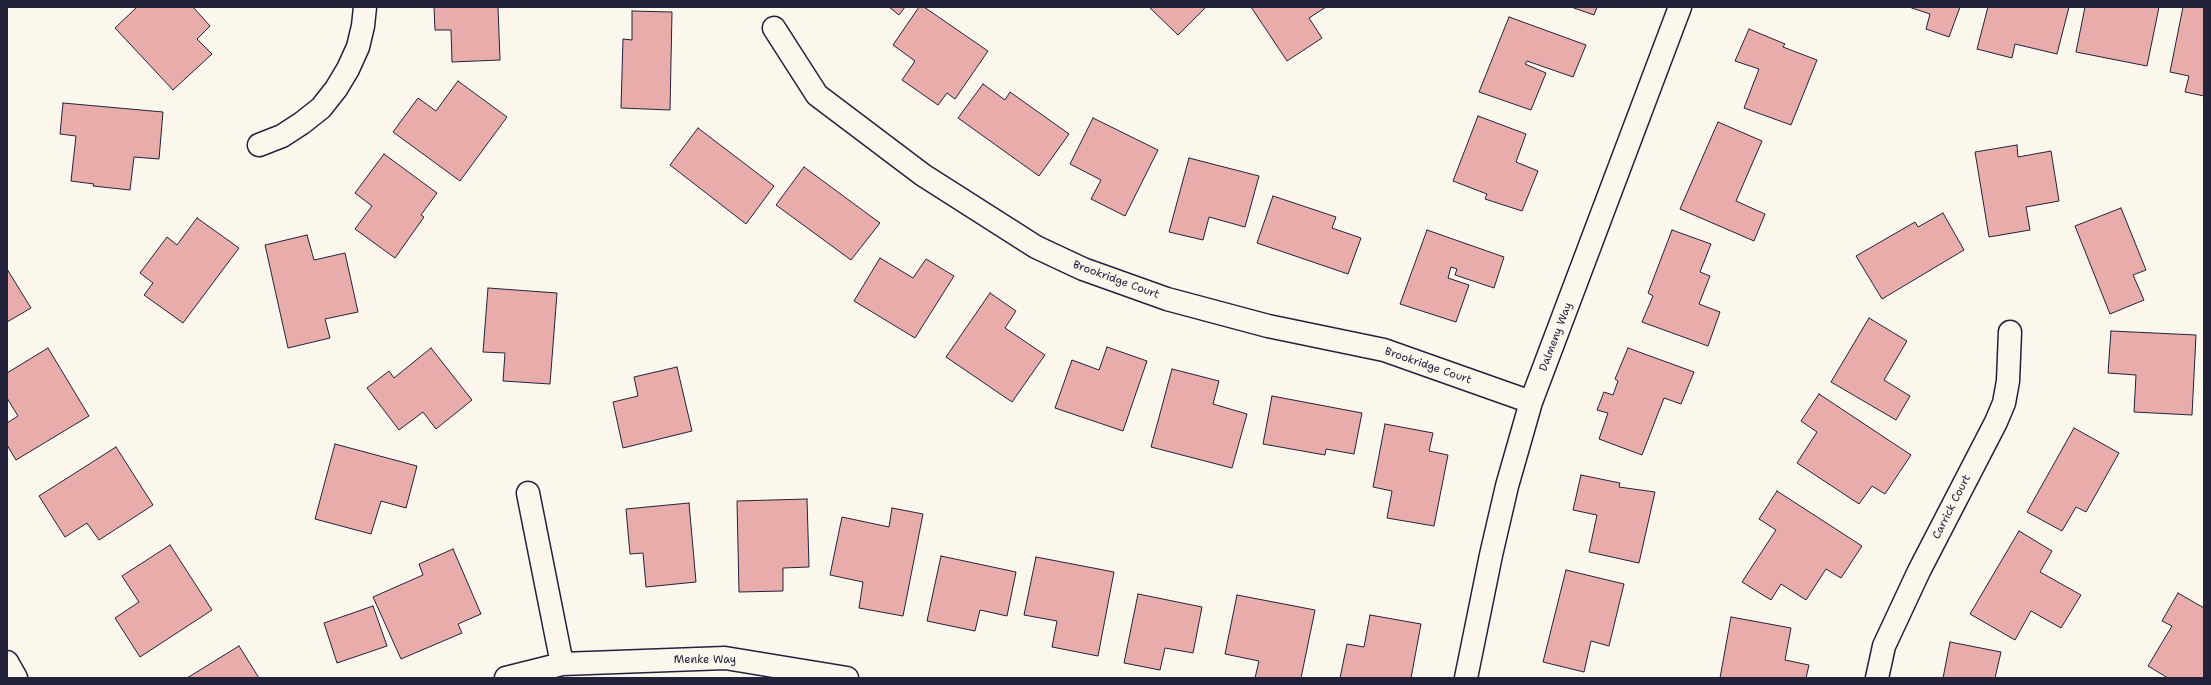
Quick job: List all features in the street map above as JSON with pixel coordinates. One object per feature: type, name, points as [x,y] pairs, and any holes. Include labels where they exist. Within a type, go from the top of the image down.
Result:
[{"type":"street","points":[[259,146],[282,136],[302,123],[321,108],[336,89],[348,69],[358,47],[365,7]]},
{"type":"street","name":"Dalmeny Way","points":[[1466,678],[1493,547],[1531,402],[1680,7]]},
{"type":"street","name":"Brookridge Court","points":[[774,28],[817,95],[923,175],[1036,247],[1083,269],[1167,299],[1268,326],[1384,350],[1531,402]]},
{"type":"street","name":"Carrick Court","points":[[1877,678],[1884,646],[1919,571],[1996,422],[2004,403],[2008,381],[2010,332]]},
{"type":"street","points":[[528,493],[562,664]]},
{"type":"street","name":"Menke Way","points":[[506,678],[562,664],[725,658],[801,669],[847,678]]},
{"type":"street","points":[[7,662],[16,678]]},
{"type":"building","points":[[137,7],[193,7],[210,26],[197,39],[212,54],[173,90],[115,28]]},
{"type":"building","points":[[434,7],[498,7],[500,60],[452,62],[451,30],[435,30]]},
{"type":"building","points":[[889,7],[905,7],[899,15]]},
{"type":"building","points":[[919,7],[924,7],[988,51],[955,99],[947,93],[938,105],[902,80],[915,61],[893,45]]},
{"type":"building","points":[[1149,7],[1206,7],[1178,35]]},
{"type":"building","points":[[1251,7],[1326,7],[1309,18],[1322,38],[1287,61]]},
{"type":"building","points":[[1571,7],[1597,7],[1594,15]]},
{"type":"building","points":[[1909,7],[1960,7],[1949,37],[1926,29],[1930,14]]},
{"type":"building","points":[[1988,7],[2069,7],[2057,54],[2015,44],[2012,58],[1977,49]]},
{"type":"building","points":[[2085,7],[2159,7],[2147,66],[2076,52]]},
{"type":"building","points":[[2183,7],[2204,7],[2204,96],[2185,92],[2189,76],[2170,72]]},
{"type":"building","points":[[632,11],[672,12],[670,110],[621,108],[623,39],[632,40]]},
{"type":"building","points":[[1509,17],[1586,45],[1573,77],[1527,61],[1525,64],[1546,73],[1531,110],[1479,92]]},
{"type":"building","points":[[1749,29],[1785,44],[1783,47],[1817,60],[1791,125],[1744,108],[1759,69],[1735,61]]},
{"type":"building","points":[[458,81],[507,117],[460,181],[393,132],[418,98],[436,111]]},
{"type":"building","points":[[983,84],[1005,100],[1010,92],[1069,134],[1039,176],[958,118]]},
{"type":"building","points":[[63,103],[163,112],[159,159],[134,157],[130,190],[93,186],[94,184],[71,181],[76,136],[60,134]]},
{"type":"building","points":[[1478,116],[1526,134],[1516,162],[1538,171],[1522,211],[1485,199],[1487,194],[1453,181]]},
{"type":"building","points":[[1093,118],[1158,150],[1125,216],[1091,199],[1101,180],[1070,164]]},
{"type":"building","points":[[1718,122],[1762,141],[1736,201],[1765,214],[1754,241],[1680,209]]},
{"type":"building","points":[[698,128],[774,186],[746,224],[670,165]]},
{"type":"building","points":[[2017,145],[2018,157],[2051,151],[2059,201],[2026,207],[2030,230],[1989,237],[1975,152]]},
{"type":"building","points":[[384,154],[437,193],[421,215],[424,217],[395,258],[355,229],[372,206],[355,193]]},
{"type":"building","points":[[1189,158],[1259,176],[1245,227],[1209,217],[1203,240],[1169,232]]},
{"type":"building","points":[[804,167],[880,223],[851,260],[776,205]]},
{"type":"building","points":[[1273,196],[1336,217],[1332,228],[1361,238],[1348,274],[1257,243]]},
{"type":"building","points":[[2121,208],[2146,270],[2133,275],[2144,300],[2110,314],[2075,226]]},
{"type":"building","points":[[1943,213],[1964,250],[1882,299],[1856,256],[1915,222],[1918,227]]},
{"type":"building","points":[[197,218],[239,248],[183,323],[144,295],[153,283],[140,273],[167,237],[177,245]]},
{"type":"building","points":[[1427,230],[1504,257],[1494,288],[1455,275],[1457,269],[1451,267],[1448,278],[1469,285],[1456,322],[1400,304]]},
{"type":"building","points":[[1672,230],[1711,244],[1700,272],[1710,276],[1699,304],[1720,312],[1708,346],[1642,322],[1653,296],[1648,293]]},
{"type":"building","points":[[307,235],[314,260],[345,253],[358,312],[325,319],[330,338],[288,348],[265,245]]},
{"type":"building","points":[[880,258],[913,278],[926,259],[954,276],[915,338],[854,301]]},
{"type":"building","points":[[7,269],[31,308],[7,322]]},
{"type":"building","points":[[488,288],[557,293],[550,384],[503,381],[505,353],[483,352]]},
{"type":"building","points":[[990,293],[1016,311],[1005,328],[1045,355],[1012,402],[946,357]]},
{"type":"building","points":[[1869,318],[1907,341],[1884,380],[1910,396],[1896,420],[1831,382]]},
{"type":"building","points":[[2111,331],[2196,335],[2192,415],[2134,412],[2136,375],[2108,373]]},
{"type":"building","points":[[1107,347],[1147,361],[1123,431],[1055,408],[1072,360],[1099,370]]},
{"type":"building","points":[[48,348],[89,416],[16,460],[7,445],[7,423],[18,416],[7,398],[7,373]]},
{"type":"building","points":[[431,348],[472,400],[436,429],[423,412],[399,430],[367,388],[389,371],[394,378]]},
{"type":"building","points":[[1628,348],[1694,372],[1681,404],[1664,398],[1642,455],[1599,439],[1608,413],[1597,410],[1604,392],[1613,395],[1618,381],[1615,379]]},
{"type":"building","points":[[677,367],[692,431],[623,448],[613,402],[638,396],[634,377]]},
{"type":"building","points":[[1172,369],[1219,381],[1213,404],[1247,414],[1232,468],[1151,447]]},
{"type":"building","points":[[1819,394],[1911,455],[1885,494],[1872,486],[1859,504],[1797,463],[1817,432],[1801,421]]},
{"type":"building","points":[[1272,396],[1362,413],[1354,454],[1326,449],[1325,455],[1263,444]]},
{"type":"building","points":[[1385,424],[1433,433],[1429,451],[1448,455],[1434,526],[1387,518],[1392,491],[1373,487]]},
{"type":"building","points":[[2074,428],[2119,453],[2086,512],[2076,507],[2062,531],[2027,512]]},
{"type":"building","points":[[335,444],[417,466],[406,508],[381,501],[371,534],[315,519]]},
{"type":"building","points":[[116,447],[153,505],[99,540],[87,523],[65,537],[39,496]]},
{"type":"building","points":[[1581,475],[1620,483],[1619,487],[1655,492],[1639,563],[1589,552],[1597,515],[1573,510]]},
{"type":"building","points":[[1777,491],[1862,546],[1841,578],[1826,569],[1806,600],[1781,584],[1771,600],[1742,582],[1776,530],[1759,519]]},
{"type":"building","points":[[807,499],[809,567],[783,568],[783,591],[739,592],[737,501]]},
{"type":"building","points":[[689,503],[696,582],[646,587],[643,553],[630,554],[626,509]]},
{"type":"building","points":[[892,508],[923,514],[903,616],[859,608],[863,582],[830,575],[842,517],[889,527]]},
{"type":"building","points":[[2019,531],[2052,551],[2040,572],[2081,595],[2061,628],[2031,611],[2015,640],[1970,614]]},
{"type":"building","points":[[170,545],[212,610],[140,657],[115,618],[139,602],[122,576]]},
{"type":"building","points":[[453,549],[481,614],[458,624],[462,633],[401,659],[373,597],[423,575],[419,564]]},
{"type":"building","points":[[941,556],[1016,572],[1007,616],[980,610],[975,631],[927,621]]},
{"type":"building","points":[[1036,557],[1114,572],[1098,656],[1052,647],[1057,621],[1024,615]]},
{"type":"building","points":[[1566,570],[1624,584],[1609,646],[1591,641],[1584,672],[1543,662]]},
{"type":"building","points":[[2178,593],[2204,608],[2204,678],[2168,678],[2148,666],[2172,626],[2162,621]]},
{"type":"building","points":[[1138,594],[1202,607],[1193,653],[1165,648],[1160,670],[1124,663]]},
{"type":"building","points":[[1237,595],[1315,610],[1301,678],[1255,678],[1259,661],[1225,654]]},
{"type":"building","points":[[373,606],[387,646],[337,663],[324,623]]},
{"type":"building","points":[[1370,615],[1421,624],[1411,678],[1340,678],[1347,644],[1364,647]]},
{"type":"building","points":[[1731,617],[1791,628],[1785,660],[1809,665],[1806,678],[1720,678]]},
{"type":"building","points":[[1950,642],[2001,652],[1995,678],[1943,678]]},
{"type":"building","points":[[239,646],[259,678],[187,678]]}]
